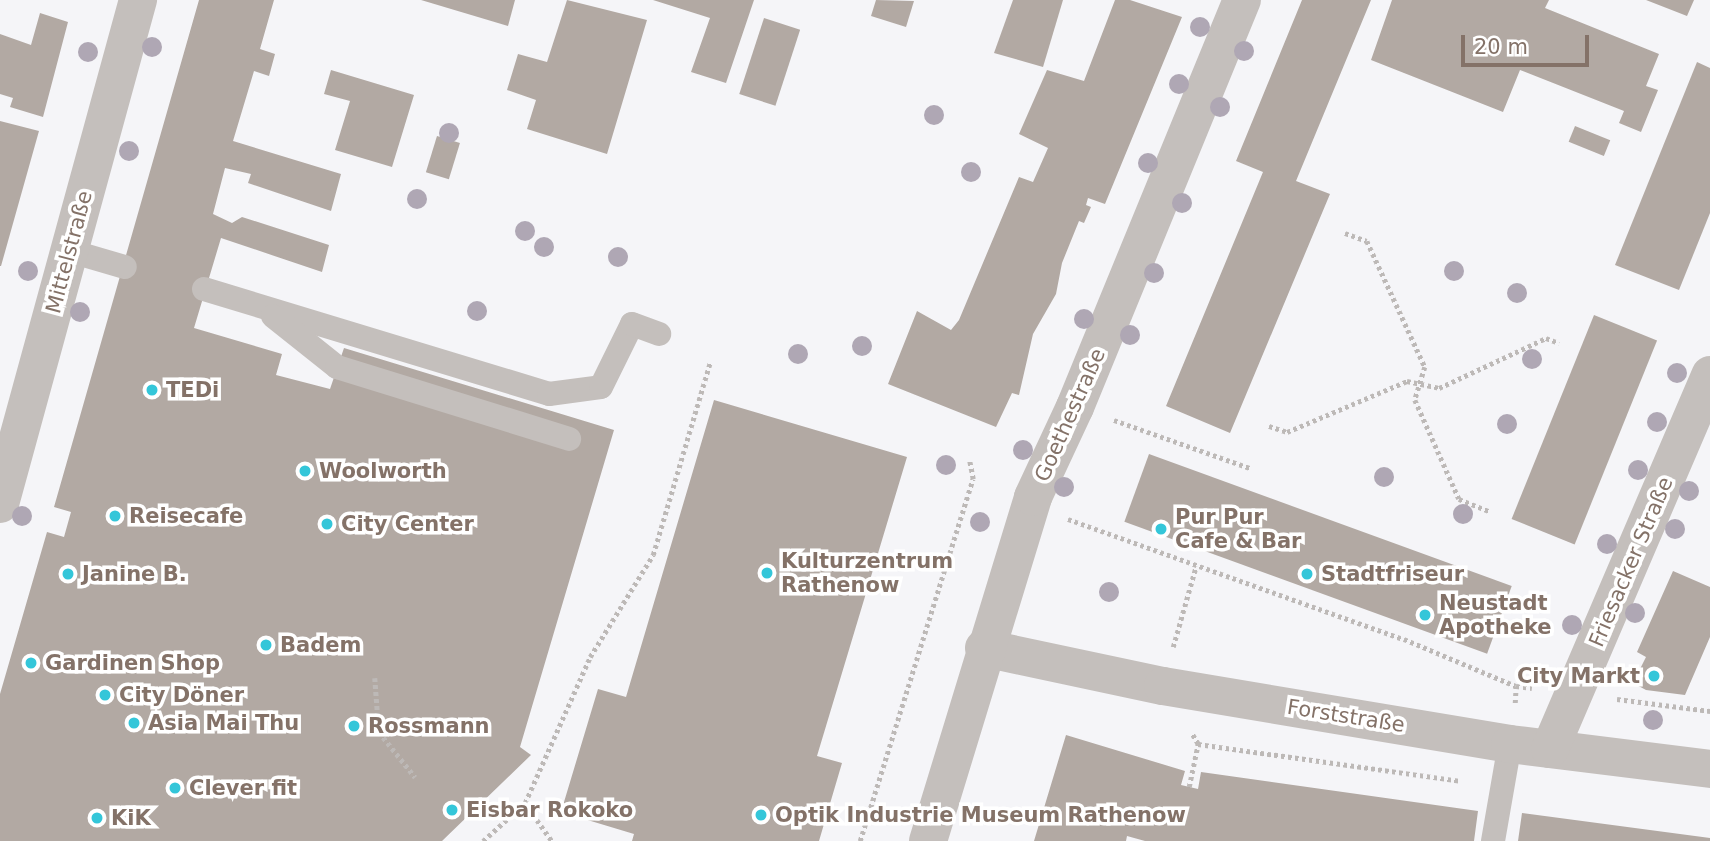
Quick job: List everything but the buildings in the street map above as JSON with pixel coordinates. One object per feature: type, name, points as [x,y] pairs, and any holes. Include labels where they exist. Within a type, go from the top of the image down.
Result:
[{"type":"street","name":"Mittelstraße","points":[[0,504],[138,0]]},
{"type":"street","name":"Goethestraße","points":[[928,841],[984,648],[1033,497],[1075,407],[1242,0]]},
{"type":"street","name":"Friesacker Straße","points":[[1550,749],[1710,375]]},
{"type":"street","name":"Forststraße","points":[[984,648],[1163,686],[1510,744],[1710,768]]},
{"type":"lane","points":[[70,251],[125,267]]},
{"type":"lane","points":[[204,289],[549,394],[601,387],[632,324],[659,334]]},
{"type":"lane","points":[[265,309],[337,368],[569,439]]},
{"type":"lane","points":[[1493,841],[1510,744]]},
{"type":"path","points":[[1345,233],[1367,241],[1425,367],[1415,400],[1459,499],[1489,511]]},
{"type":"path","points":[[1269,426],[1287,432],[1407,381],[1439,388],[1546,338],[1559,343]]},
{"type":"path","points":[[483,841],[525,803],[590,657],[653,555],[710,362]]},
{"type":"path","points":[[1075,407],[1252,469]]},
{"type":"path","points":[[860,841],[973,479],[969,459]]},
{"type":"path","points":[[1078,525],[1404,639],[1516,686],[1710,711]]},
{"type":"path","points":[[1180,617],[1196,566]]},
{"type":"path","points":[[375,678],[379,732],[415,777]]},
{"type":"path","points":[[1198,744],[1502,787]]},
{"type":"path","points":[[525,803],[552,841]]},
{"type":"place","name":"TEDi","points":[[152,390]]},
{"type":"place","name":"Woolworth","points":[[305,471]]},
{"type":"place","name":"Reisecafe","points":[[115,516]]},
{"type":"place","name":"City Center","points":[[327,524]]},
{"type":"place","name":"Pur Pur Cafe & Bar","points":[[1161,529]]},
{"type":"place","name":"Kulturzentrum Rathenow","points":[[767,573]]},
{"type":"place","name":"Janine B.","points":[[68,574]]},
{"type":"place","name":"Stadtfriseur","points":[[1307,574]]},
{"type":"place","name":"Neustadt Apotheke","points":[[1425,615]]},
{"type":"place","name":"Badem","points":[[266,645]]},
{"type":"place","name":"Gardinen Shop","points":[[31,663]]},
{"type":"place","name":"City Markt","points":[[1654,676]]},
{"type":"place","name":"City Döner","points":[[105,695]]},
{"type":"place","name":"Asia Mai Thu","points":[[134,723]]},
{"type":"place","name":"Rossmann","points":[[354,726]]},
{"type":"place","name":"Clever fit","points":[[175,788]]},
{"type":"place","name":"Eisbar Rokoko","points":[[452,810]]},
{"type":"place","name":"Optik Industrie Museum Rathenow","points":[[761,815]]},
{"type":"place","name":"KiK","points":[[97,818]]}]
